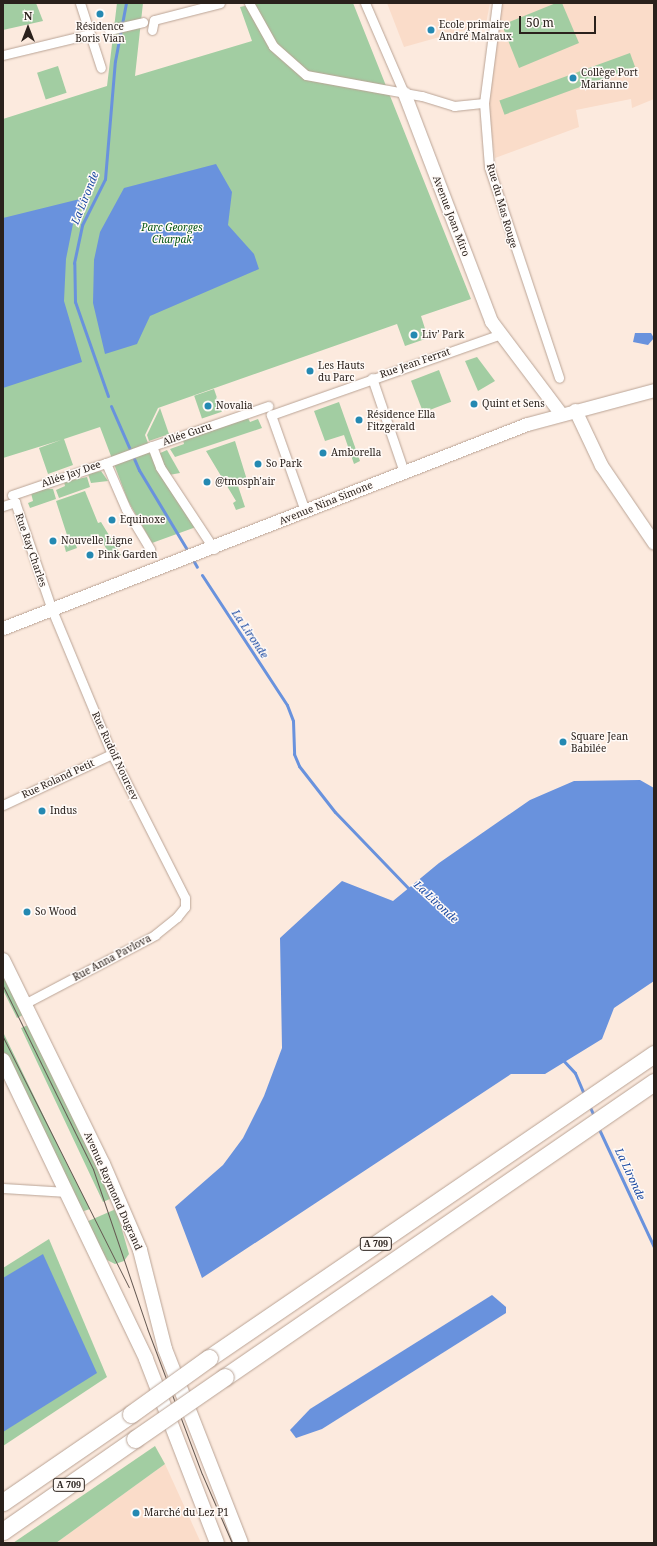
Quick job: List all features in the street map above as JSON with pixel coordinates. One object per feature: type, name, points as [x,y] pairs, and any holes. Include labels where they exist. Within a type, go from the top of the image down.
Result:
[{"type":"highway","name":"A 709","points":[[3,1502],[131,1414],[209,1358],[654,1054]]},
{"type":"highway","name":"A 709","points":[[3,1531],[652,1083]]},
{"type":"main road","name":"Avenue Raymond Dugrand","points":[[3,960],[103,1164],[140,1250],[165,1349],[241,1543]]},
{"type":"main road","points":[[3,1060],[146,1359],[217,1543]]},
{"type":"street","points":[[80,3],[101,68]]},
{"type":"street","points":[[152,30],[154,20],[220,3]]},
{"type":"street","points":[[249,3],[273,46],[294,68],[325,80],[404,93],[454,106],[484,103]]},
{"type":"street","name":"Avenue Joan Miro","points":[[365,3],[404,93],[498,335],[561,414]]},
{"type":"street","name":"Rue du Mas Rouge","points":[[497,3],[484,103],[492,181],[559,378]]},
{"type":"street","points":[[109,30],[143,22]]},
{"type":"street","points":[[3,55],[90,34]]},
{"type":"street","name":"Rue Jean Ferrat","points":[[305,511],[271,415],[372,378],[498,335]]},
{"type":"street","points":[[372,378],[404,472]]},
{"type":"street","name":"Avenue Nina Simone","points":[[3,628],[211,550],[404,472],[561,414],[654,390]]},
{"type":"street","name":"Allée Guru","points":[[211,550],[160,467],[152,446],[268,406]]},
{"type":"street","points":[[575,410],[601,465],[654,543]]},
{"type":"street","points":[[106,462],[152,446]]},
{"type":"street","name":"Allée Jay Dee","points":[[12,495],[106,462],[126,509],[150,550]]},
{"type":"street","name":"Rue Ray Charles","points":[[3,506],[15,502],[52,610]]},
{"type":"street","name":"Rue Rudolf Noureev","points":[[52,610],[112,754],[185,898]]},
{"type":"street","name":"Rue Roland Petit","points":[[3,805],[112,754]]},
{"type":"street","name":"Rue Anna Pavlova","points":[[24,1004],[155,935],[177,917],[185,907],[185,898]]},
{"type":"street","points":[[3,1188],[67,1192]]},
{"type":"shaded area","name":"Ecole primaire André Malraux","points":[[387,3],[490,3],[486,24],[404,47]]},
{"type":"shaded area","name":"Collège Port Marianne","points":[[502,3],[654,3],[654,99],[632,108],[631,99],[576,110],[579,127],[495,158],[488,106]]},
{"type":"shaded area","name":"Marché du Lez P1","points":[[165,1464],[201,1543],[56,1543]]},
{"type":"green space","points":[[3,3],[36,3],[43,21],[3,30]]},
{"type":"green space","name":"Parc Georges Charpak","points":[[117,3],[143,3],[135,76],[252,41],[240,7],[258,3],[353,3],[471,299],[421,316],[428,338],[405,346],[397,324],[158,408],[145,435],[157,467],[196,527],[152,543],[128,501],[100,427],[64,439],[73,465],[48,474],[39,448],[61,440],[3,458],[3,119],[107,86]]},
{"type":"green space","points":[[556,3],[562,3],[579,43],[519,68],[502,25]]},
{"type":"green space","points":[[630,53],[635,67],[505,115],[499,101]]},
{"type":"green space","points":[[58,66],[67,93],[46,99],[37,73]]},
{"type":"green space","points":[[477,357],[495,381],[478,391],[465,361]]},
{"type":"green space","points":[[439,370],[451,402],[423,412],[411,381]]},
{"type":"green space","points":[[214,389],[222,412],[202,419],[194,396]]},
{"type":"green space","points":[[339,402],[360,461],[354,464],[344,435],[325,441],[314,411]]},
{"type":"green space","points":[[160,408],[169,434],[149,441],[147,435]]},
{"type":"green space","points":[[248,418],[250,422],[258,419],[262,428],[175,457],[170,449],[184,444],[183,440]]},
{"type":"green space","points":[[235,441],[247,480],[236,480],[245,507],[236,510],[233,503],[236,501],[206,451]]},
{"type":"green space","points":[[167,450],[180,473],[169,475],[158,454]]},
{"type":"green space","points":[[101,471],[108,481],[91,483],[88,474]]},
{"type":"green space","points":[[87,477],[90,487],[59,498],[56,490],[65,486],[64,482]]},
{"type":"green space","points":[[43,489],[53,489],[56,499],[30,508],[28,503],[33,501],[31,493]]},
{"type":"green space","points":[[85,491],[98,523],[101,522],[121,555],[112,559],[98,534],[75,543],[77,548],[66,552],[62,537],[67,535],[56,501]]},
{"type":"green space","points":[[3,974],[23,1015],[17,1018],[3,990]]},
{"type":"green space","points":[[28,1025],[112,1198],[103,1202],[21,1028]]},
{"type":"green space","points":[[3,1032],[90,1209],[81,1212],[3,1050]]},
{"type":"green space","points":[[116,1209],[129,1254],[124,1261],[115,1264],[107,1260],[86,1222]]},
{"type":"green space","points":[[49,1239],[107,1377],[3,1446],[3,1268]]},
{"type":"green space","points":[[155,1446],[165,1464],[56,1543],[13,1543]]},
{"type":"water","points":[[216,164],[232,192],[228,225],[254,254],[259,269],[150,316],[137,344],[105,354],[93,303],[94,260],[100,232],[124,188]]},
{"type":"water","points":[[84,198],[73,224],[66,259],[64,301],[82,362],[3,388],[3,218]]},
{"type":"water","points":[[635,333],[651,333],[654,338],[648,345],[633,342]]},
{"type":"water","points":[[640,780],[654,788],[654,981],[614,1008],[602,1039],[545,1074],[511,1074],[202,1278],[175,1207],[223,1165],[243,1138],[264,1096],[282,1048],[280,938],[342,881],[393,901],[439,863],[530,800],[574,781]]},
{"type":"water","points":[[43,1254],[97,1373],[3,1432],[3,1278]]},
{"type":"water","points":[[492,1295],[506,1307],[506,1313],[322,1429],[296,1438],[290,1430],[310,1409]]},
{"type":"waterway","name":"La Lironde","points":[[108,396],[75,302],[74,263],[82,225],[105,179],[115,61],[126,3]]},
{"type":"waterway","name":"La Lironde","points":[[111,406],[139,470],[189,553]]},
{"type":"waterway","name":"La Lironde","points":[[192,558],[197,567]]},
{"type":"waterway","name":"La Lironde","points":[[202,575],[287,705],[293,721],[294,754],[299,766],[335,812],[411,891]]},
{"type":"waterway","name":"La Lironde","points":[[562,1059],[575,1073],[584,1094]]},
{"type":"waterway","name":"La Lironde","points":[[589,1105],[594,1116]]},
{"type":"waterway","name":"La Lironde","points":[[598,1127],[654,1247]]},
{"type":"tram line","points":[[3,986],[93,1169],[147,1328],[202,1474],[232,1543]]},
{"type":"tram line","points":[[3,1037],[129,1287]]},
{"type":"place","name":"Résidence Boris Vian","points":[[100,14]]},
{"type":"place","name":"Ecole primaire André Malraux","points":[[431,30]]},
{"type":"place","name":"Collège Port Marianne","points":[[573,78]]},
{"type":"place","name":"Liv' Park","points":[[414,335]]},
{"type":"place","name":"Les Hauts du Parc","points":[[310,371]]},
{"type":"place","name":"Quint et Sens","points":[[474,404]]},
{"type":"place","name":"Novalia","points":[[208,406]]},
{"type":"place","name":"Résidence Ella Fitzgerald","points":[[359,420]]},
{"type":"place","name":"Amborella","points":[[323,453]]},
{"type":"place","name":"So Park","points":[[258,464]]},
{"type":"place","name":"@tmosph'air","points":[[207,482]]},
{"type":"place","name":"Equinoxe","points":[[112,520]]},
{"type":"place","name":"Nouvelle Ligne","points":[[53,541]]},
{"type":"place","name":"Pink Garden","points":[[90,555]]},
{"type":"place","name":"Square Jean Babilée","points":[[563,742]]},
{"type":"place","name":"Indus","points":[[42,811]]},
{"type":"place","name":"So Wood","points":[[27,912]]},
{"type":"place","name":"Marché du Lez P1","points":[[136,1513]]}]
